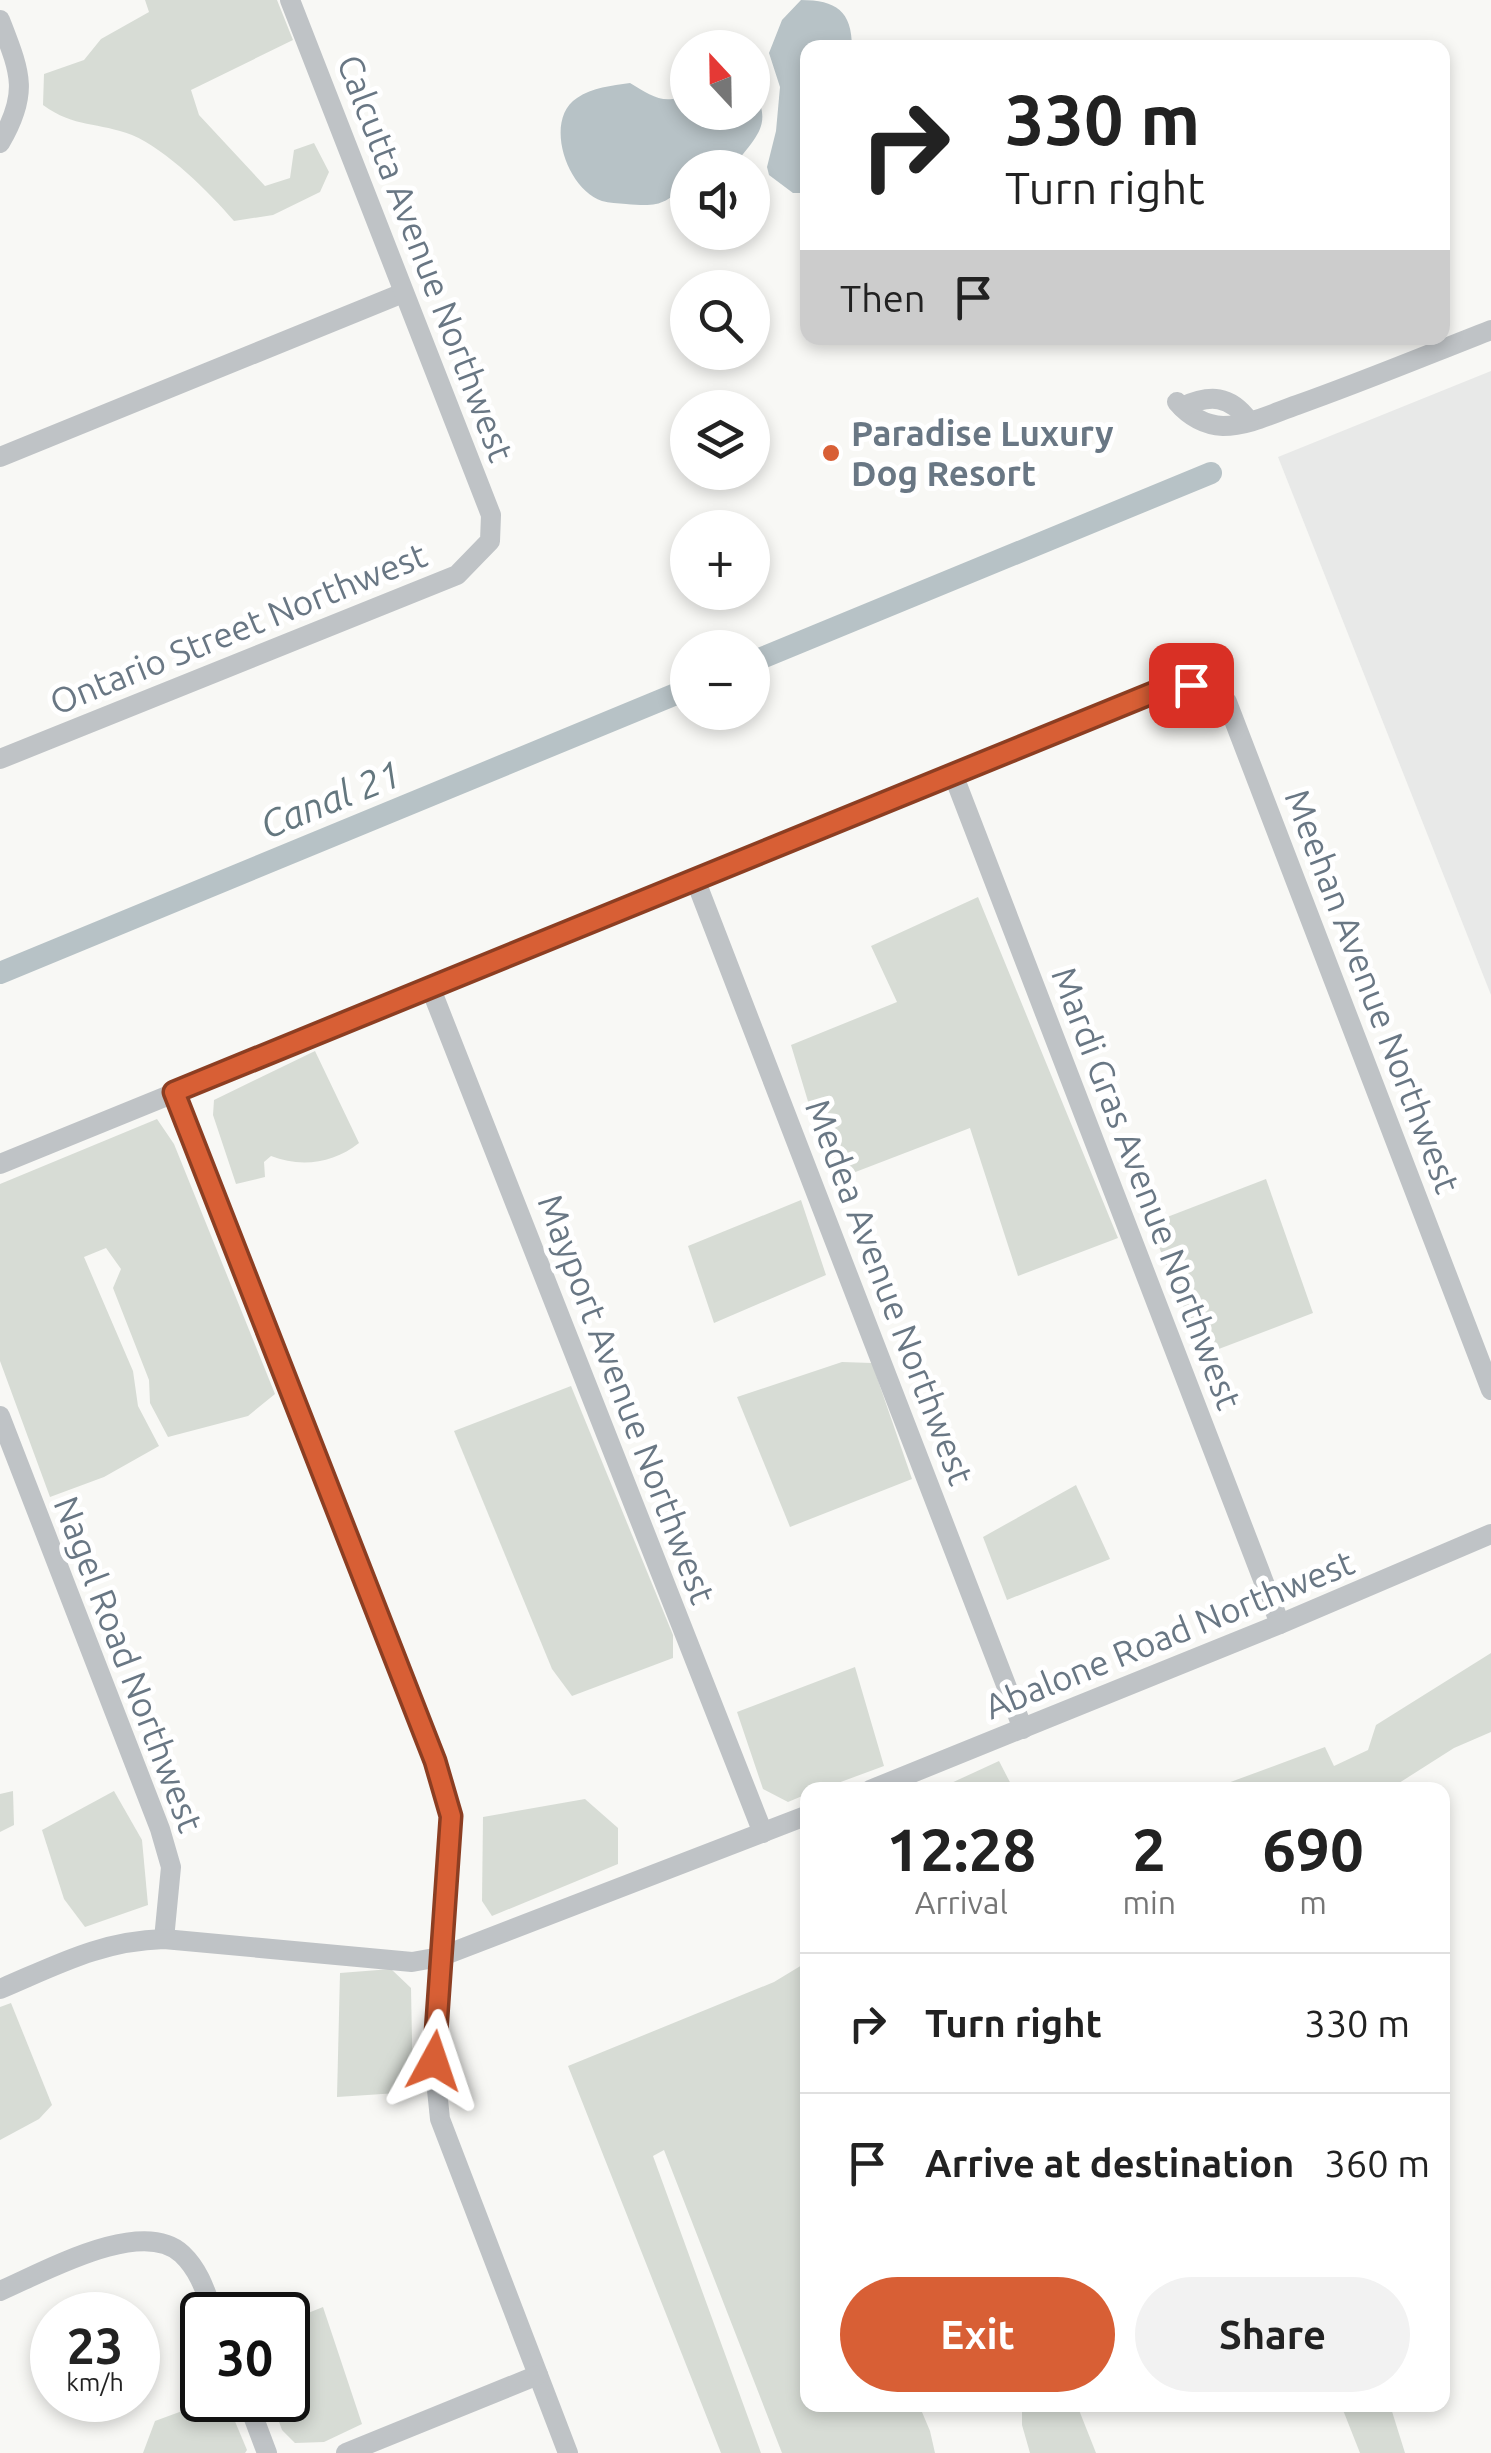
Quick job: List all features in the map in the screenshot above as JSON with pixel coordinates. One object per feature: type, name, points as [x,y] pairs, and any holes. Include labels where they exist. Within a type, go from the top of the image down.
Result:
[{"type":"street","name":"Calcutta Avenue Northwest","points":[[290,0],[491,515],[490,541]]},
{"type":"street","points":[[0,20],[20,83],[16,116],[0,144]]},
{"type":"street","points":[[0,456],[403,293]]},
{"type":"street","points":[[1179,405],[1218,398],[1234,405],[1249,422],[1491,330]]},
{"type":"street","name":"Ontario Street Northwest","points":[[0,759],[457,576],[490,541]]},
{"type":"street","name":"Meehan Avenue Northwest","points":[[953,774],[1182,683],[1216,692],[1227,702],[1491,1390]]},
{"type":"street","points":[[0,1164],[953,774]]},
{"type":"street","name":"Mardi Gras Avenue Northwest","points":[[953,774],[1280,1624]]},
{"type":"street","name":"Medea Avenue Northwest","points":[[695,879],[1023,1728]]},
{"type":"street","name":"Mayport Avenue Northwest","points":[[432,989],[763,1833]]},
{"type":"street","points":[[174,1092],[440,1773],[451,1816],[434,2061],[440,2119],[568,2453]]},
{"type":"street","name":"Nagel Road Northwest","points":[[0,1416],[160,1829],[171,1867],[164,1939]]},
{"type":"street","name":"Abalone Road Northwest","points":[[890,1782],[1491,1534]]},
{"type":"street","points":[[0,1989],[103,1946],[128,1940],[164,1939],[412,1962],[440,1958],[800,1818]]},
{"type":"street","points":[[0,2291],[108,2246],[146,2240],[178,2250],[199,2274],[206,2292]]},
{"type":"street","points":[[346,2453],[538,2375]]},
{"type":"street","points":[[255,2422],[267,2453]]},
{"type":"shaded area","points":[[145,0],[277,0],[293,40],[191,90],[199,115],[265,186],[290,178],[294,150],[314,143],[329,172],[320,192],[273,215],[234,221],[187,173],[145,142],[120,131],[65,118],[43,105],[44,74],[84,60],[101,39],[149,12]]},
{"type":"shaded area","points":[[801,0],[833,5],[849,24],[851,40],[800,40],[800,193],[793,193],[770,176],[780,87],[770,50],[782,20]]},
{"type":"shaded area","points":[[630,83],[651,95],[670,99],[670,130],[759,130],[746,150],[670,150],[670,198],[660,203],[602,201],[589,194],[570,169],[561,137],[567,108],[583,94]]},
{"type":"shaded area","points":[[1491,371],[1491,995],[1278,457]]},
{"type":"shaded area","points":[[978,897],[1118,1238],[1018,1276],[970,1128],[832,1181],[791,1045],[897,1002],[871,946]]},
{"type":"shaded area","points":[[315,1051],[359,1143],[317,1162],[271,1156],[264,1162],[265,1177],[236,1184],[213,1115],[214,1100]]},
{"type":"shaded area","points":[[157,1119],[174,1144],[275,1394],[248,1416],[168,1437],[150,1403],[149,1380],[113,1288],[121,1269],[106,1248],[84,1257],[133,1371],[138,1406],[159,1446],[104,1477],[50,1497],[0,1361],[0,1184]]},
{"type":"shaded area","points":[[1266,1179],[1313,1313],[1203,1355],[1159,1247],[1162,1219]]},
{"type":"shaded area","points":[[801,1200],[826,1275],[714,1323],[688,1246]]},
{"type":"shaded area","points":[[842,1362],[872,1363],[912,1479],[790,1527],[737,1397]]},
{"type":"shaded area","points":[[571,1386],[673,1635],[673,1658],[572,1696],[552,1669],[454,1431]]},
{"type":"shaded area","points":[[1076,1485],[1110,1559],[1007,1600],[983,1537]]},
{"type":"shaded area","points":[[1491,1653],[1491,1732],[1454,1748],[1401,1782],[1231,1782],[1325,1747],[1334,1766],[1368,1750],[1376,1725]]},
{"type":"shaded area","points":[[855,1667],[884,1766],[841,1782],[800,1782],[800,1797],[788,1802],[763,1789],[737,1712]]},
{"type":"shaded area","points":[[999,1761],[1010,1782],[953,1782]]},
{"type":"shaded area","points":[[13,1791],[14,1825],[0,1832],[0,1794]]},
{"type":"shaded area","points":[[114,1791],[142,1840],[148,1905],[85,1927],[64,1899],[42,1830]]},
{"type":"shaded area","points":[[585,1799],[618,1828],[618,1864],[492,1916],[482,1901],[483,1817]]},
{"type":"shaded area","points":[[800,1966],[800,2412],[922,2412],[935,2453],[782,2453],[664,2150],[653,2156],[761,2453],[721,2453],[568,2066],[774,1982]]},
{"type":"shaded area","points":[[391,1969],[411,1988],[413,2092],[337,2097],[340,1973]]},
{"type":"shaded area","points":[[11,2003],[52,2105],[39,2119],[0,2140],[0,2007]]},
{"type":"shaded area","points":[[323,2307],[362,2424],[324,2442],[295,2443],[279,2422],[310,2422],[310,2312]]},
{"type":"shaded area","points":[[180,2412],[180,2422],[235,2422],[247,2450],[143,2453],[155,2422]]},
{"type":"shaded area","points":[[1022,2412],[1080,2412],[1096,2453],[1030,2453]]},
{"type":"shaded area","points":[[1344,2412],[1392,2412],[1405,2453],[1360,2453]]},
{"type":"waterway","name":"Canal 21","points":[[770,655],[1211,473]]},
{"type":"waterway","name":"Canal 21","points":[[0,973],[670,696]]},
{"type":"place","name":"Paradise Luxury Dog Resort","points":[[831,453]]},
{"type":"route","points":[[434,2061],[447,1906],[451,1816],[447,1799],[174,1092],[1165,688],[1182,683],[1191,685]]}]
